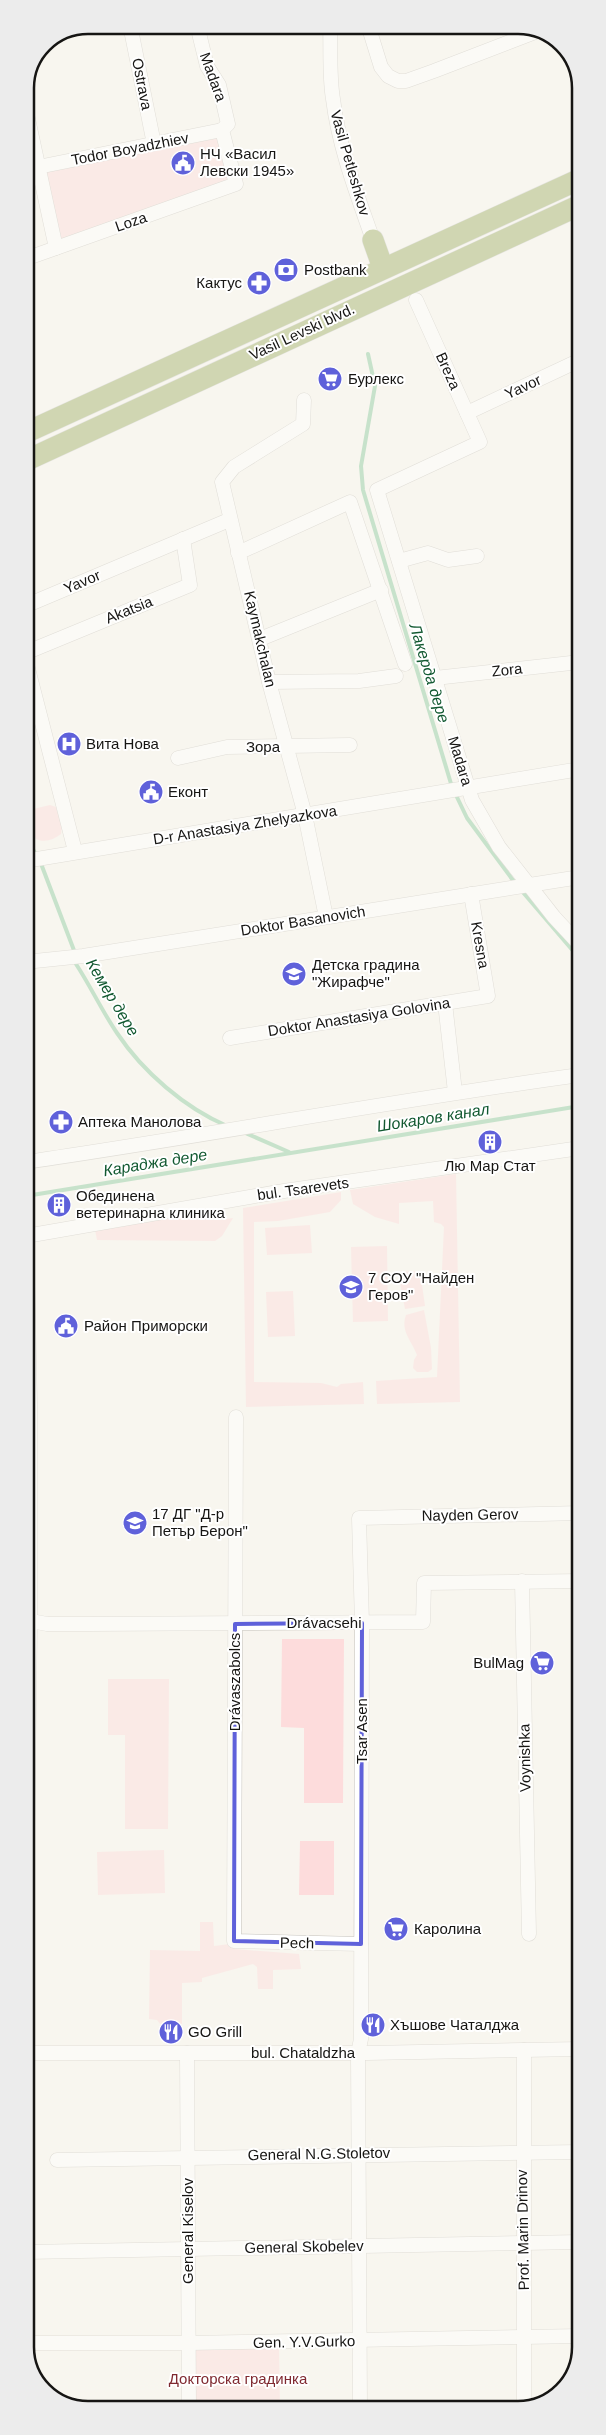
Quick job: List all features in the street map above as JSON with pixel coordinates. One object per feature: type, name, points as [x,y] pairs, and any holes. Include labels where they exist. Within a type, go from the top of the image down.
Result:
[{"type":"highway","name":"Vasil Levski blvd.","points":[[34,428],[572,183]]},
{"type":"highway","name":"Vasil Levski blvd.","points":[[34,457],[412,292],[572,209]]},
{"type":"highway","points":[[373,240],[383,268]]},
{"type":"street","name":"Ostrava","points":[[132,34],[154,144]]},
{"type":"street","name":"Madara","points":[[199,34],[207,66],[219,85],[228,124],[222,130],[236,184]]},
{"type":"street","name":"Vasil Petleshkov","points":[[330,34],[331,73],[336,121],[344,155],[373,240]]},
{"type":"street","points":[[371,34],[381,66],[388,76],[398,81],[406,81],[527,35]]},
{"type":"street","name":"Todor Boyadzhiev","points":[[38,167],[222,130]]},
{"type":"street","points":[[34,148],[56,248]]},
{"type":"street","name":"Loza","points":[[34,256],[236,184]]},
{"type":"street","name":"Breza","points":[[377,490],[480,442],[412,292]]},
{"type":"street","name":"Yavor","points":[[467,413],[572,364]]},
{"type":"street","name":"Kaymakchalan","points":[[304,400],[303,424],[234,467],[224,476],[223,490],[269,682],[305,815],[326,917]]},
{"type":"street","name":"Madara","points":[[377,490],[468,792],[521,886],[572,936]]},
{"type":"street","points":[[238,553],[350,502],[405,664]]},
{"type":"street","name":"Yavor","points":[[34,602],[229,520]]},
{"type":"street","name":"Akatsia","points":[[34,651],[190,585],[183,539]]},
{"type":"street","points":[[399,561],[428,553],[448,560],[477,556]]},
{"type":"street","points":[[260,639],[380,590]]},
{"type":"street","name":"Zora","points":[[435,678],[572,663]]},
{"type":"street","points":[[269,682],[359,681],[396,676]]},
{"type":"street","points":[[34,690],[75,851]]},
{"type":"street","name":"Зора","points":[[178,758],[227,747],[350,745]]},
{"type":"street","name":"D-r Anastasiya Zhelyazkova","points":[[34,860],[75,851],[445,793],[468,792],[572,771]]},
{"type":"street","name":"Doktor Basanovich","points":[[34,961],[73,958],[572,878]]},
{"type":"street","name":"Kresna","points":[[471,894],[488,996]]},
{"type":"street","name":"Doktor Anastasiya Golovina","points":[[230,1038],[488,996]]},
{"type":"street","points":[[445,1003],[455,1092]]},
{"type":"street","points":[[34,1161],[212,1134],[455,1092],[572,1076]]},
{"type":"street","name":"bul. Tsarevets","points":[[34,1231],[284,1191],[572,1149]]},
{"type":"street","name":"Drávaszabolcs","points":[[234,1941],[236,1417]]},
{"type":"street","name":"Nayden Gerov","points":[[359,1518],[572,1513]]},
{"type":"street","name":"Tsar Asen","points":[[358,2053],[361,2039],[362,1623],[359,1518]]},
{"type":"street","name":"Voynishka","points":[[522,1581],[529,1934]]},
{"type":"street","name":"Drávacsehi","points":[[34,1621],[64,1624],[423,1622],[424,1583],[572,1581]]},
{"type":"street","name":"Pech","points":[[234,1941],[361,1944]]},
{"type":"street","name":"bul. Chataldzha","points":[[34,2053],[358,2053],[572,2049]]},
{"type":"street","name":"Prof. Marin Drinov","points":[[524,2050],[524,2400]]},
{"type":"street","name":"General Kiselov","points":[[187,2052],[189,2401]]},
{"type":"street","points":[[358,2053],[360,2401]]},
{"type":"street","name":"General N.G.Stoletov","points":[[57,2160],[572,2152]]},
{"type":"street","name":"General Skobelev","points":[[34,2252],[572,2242]]},
{"type":"street","name":"Gen. Y.V.Gurko","points":[[34,2343],[360,2341],[572,2336]]},
{"type":"highlighted area","points":[[362,1623],[361,1944],[234,1941],[235,1624]]},
{"type":"green space","points":[[222,130],[236,184],[56,248],[38,167]]},
{"type":"green space","points":[[50,805],[56,807],[62,826],[61,834],[49,840],[36,839],[34,835],[34,809]]},
{"type":"green space","points":[[456,1174],[460,1402],[377,1404],[376,1381],[437,1377],[444,1227],[434,1222],[433,1201],[399,1203],[399,1224],[375,1217],[353,1204],[350,1190]]},
{"type":"green space","points":[[341,1192],[341,1200],[330,1212],[278,1221],[254,1222],[254,1382],[321,1383],[337,1387],[341,1384],[363,1382],[364,1404],[246,1407],[243,1208]]},
{"type":"green space","points":[[208,1204],[217,1210],[218,1220],[233,1218],[222,1236],[215,1241],[97,1240],[94,1224]]},
{"type":"green space","points":[[310,1225],[312,1253],[267,1255],[265,1228]]},
{"type":"green space","points":[[387,1246],[388,1321],[353,1322],[351,1247]]},
{"type":"green space","points":[[420,1271],[425,1306],[405,1309],[398,1272]]},
{"type":"green space","points":[[293,1291],[295,1336],[268,1337],[266,1292]]},
{"type":"green space","points":[[424,1310],[431,1348],[432,1369],[428,1372],[417,1372],[413,1368],[417,1355],[404,1326],[406,1315]]},
{"type":"green space","points":[[282,1639],[344,1639],[343,1803],[304,1803],[304,1728],[281,1727]]},
{"type":"green space","points":[[108,1679],[169,1679],[168,1829],[125,1829],[125,1735],[108,1735]]},
{"type":"green space","points":[[300,1841],[334,1841],[334,1895],[299,1895]]},
{"type":"green space","points":[[164,1850],[165,1893],[98,1895],[97,1852]]},
{"type":"green space","points":[[200,1922],[213,1922],[214,1946],[230,1944],[235,1949],[299,1954],[301,1969],[273,1970],[273,1989],[258,1989],[257,1967],[253,1964],[202,1978],[202,1982],[182,1983],[182,2024],[161,2025],[157,2020],[149,2019],[150,1950],[200,1951]]},
{"type":"green space","name":"Докторска градинка","points":[[279,2348],[280,2401],[195,2401],[196,2349]]},
{"type":"waterway","name":"Лакерда дере","points":[[368,354],[375,386],[361,466],[363,490],[452,787]]},
{"type":"waterway","name":"Лакерда дере","points":[[455,793],[467,818],[515,883]]},
{"type":"waterway","name":"Кемер дере","points":[[34,851],[36,855]]},
{"type":"waterway","name":"Кемер дере","points":[[40,861],[75,953]]},
{"type":"waterway","name":"Лакерда дере","points":[[521,890],[572,950]]},
{"type":"waterway","name":"Кемер дере","points":[[75,960],[112,1025],[139,1061],[152,1075],[181,1099],[227,1126]]},
{"type":"waterway","name":"Шокаров канал","points":[[34,1195],[572,1107]]},
{"type":"waterway","name":"Кемер дере","points":[[243,1132],[289,1152]]},
{"type":"place","name":"НЧ «Васил Левски 1945»","points":[[183,163]]},
{"type":"place","name":"Postbank","points":[[286,270]]},
{"type":"place","name":"Кактус","points":[[259,283]]},
{"type":"place","name":"Бурлекс","points":[[330,379]]},
{"type":"place","name":"Вита Нова","points":[[69,744]]},
{"type":"place","name":"Еконт","points":[[151,792]]},
{"type":"place","name":"Детска градина \"Жирафче\"","points":[[294,974]]},
{"type":"place","name":"Аптека Манолова","points":[[61,1122]]},
{"type":"place","name":"Лю Мар Стат","points":[[490,1142]]},
{"type":"place","name":"Обединена ветеринарна клиника","points":[[59,1205]]},
{"type":"place","name":"7 СОУ \"Найден Геров\"","points":[[351,1287]]},
{"type":"place","name":"Район Приморски","points":[[66,1326]]},
{"type":"place","name":"17 ДГ \"Д-р Петър Берон\"","points":[[135,1523]]},
{"type":"place","name":"BulMag","points":[[542,1663]]},
{"type":"place","name":"Каролина","points":[[396,1929]]},
{"type":"place","name":"Хъшове Чаталджа","points":[[373,2025]]},
{"type":"place","name":"GO Grill","points":[[171,2032]]},
{"type":"water label","name":"Караджа дере","points":[[155,1162]]}]
